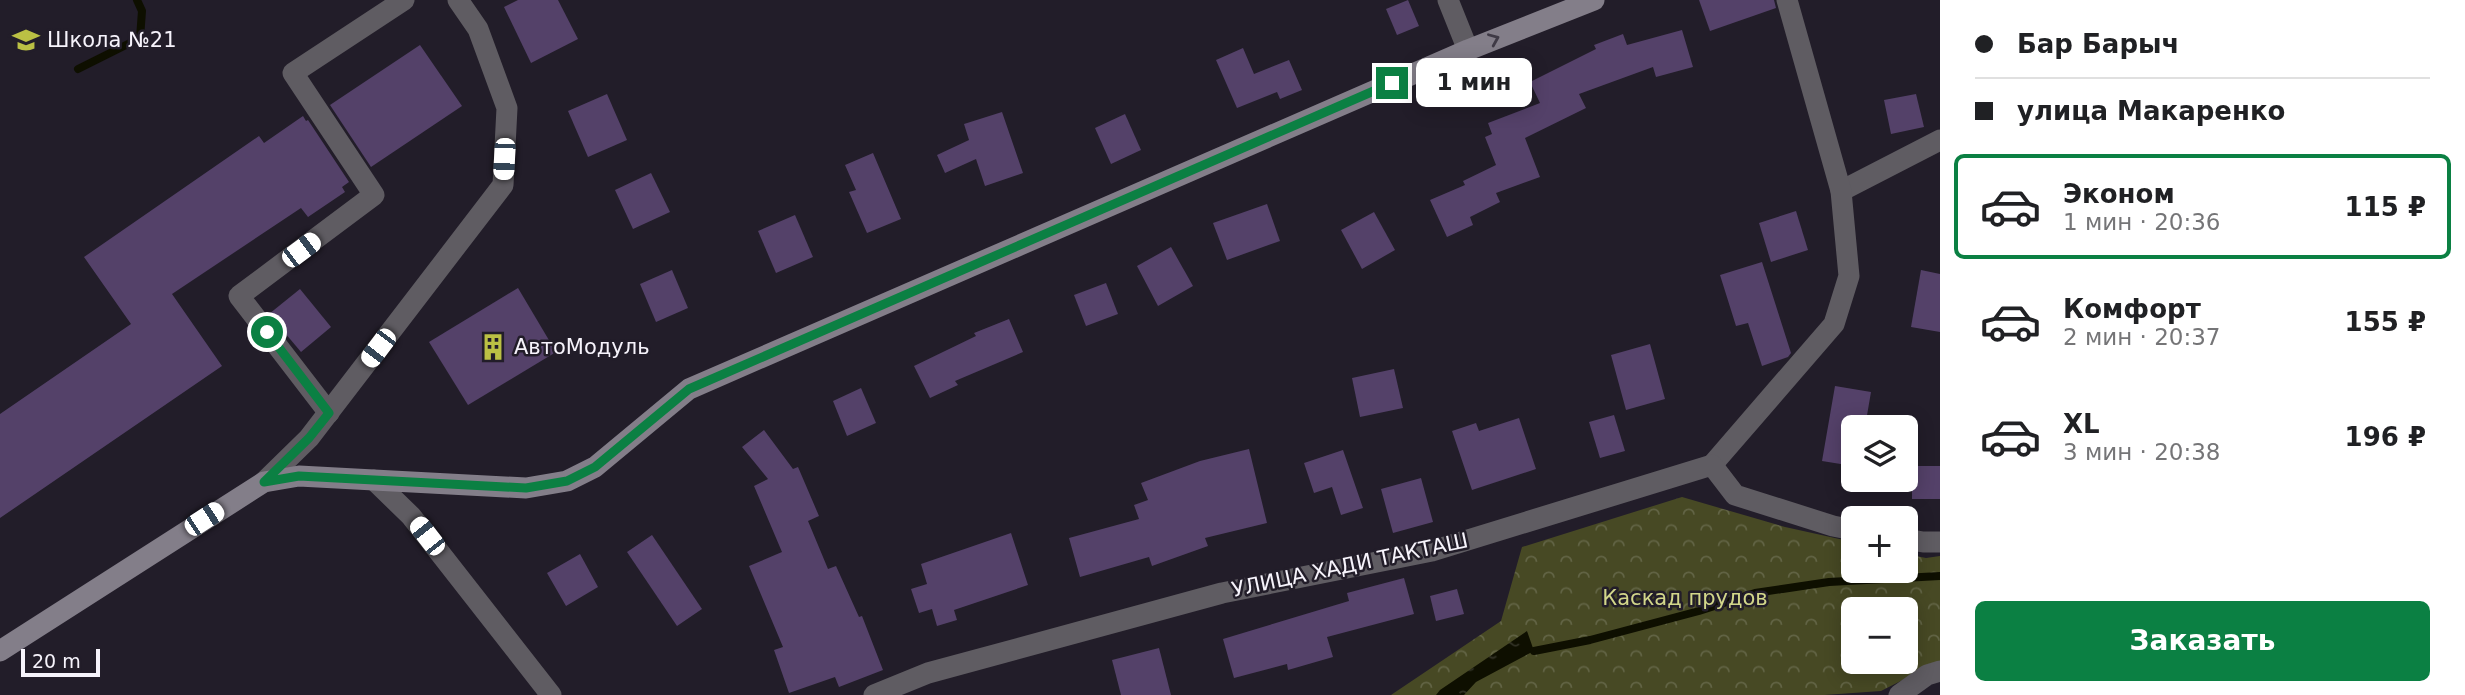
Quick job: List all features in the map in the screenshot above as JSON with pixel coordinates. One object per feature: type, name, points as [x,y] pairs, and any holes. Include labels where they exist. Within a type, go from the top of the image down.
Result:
[{"type":"street","points":[[329,413],[239,296],[374,195],[293,73],[404,0]]},
{"type":"street","points":[[0,651],[264,482],[309,438],[503,185],[506,108],[478,29],[458,0]]},
{"type":"street","points":[[1448,0],[1468,50]]},
{"type":"street","points":[[264,482],[299,476],[526,488],[567,481],[595,467],[689,389],[1468,50],[1594,0]]},
{"type":"street","points":[[1787,0],[1841,191],[1849,276],[1833,324],[1712,465],[1735,495],[1841,528]]},
{"type":"street","points":[[1841,191],[1940,140]]},
{"type":"street","name":"УЛИЦА ХАДИ ТАКТАШ","points":[[874,695],[928,673],[1222,593],[1432,551],[1712,465]]},
{"type":"street","points":[[374,480],[411,516],[551,695]]},
{"type":"street","points":[[1918,541],[1940,542]]},
{"type":"street","points":[[1899,695],[1927,675],[1940,671]]},
{"type":"green space","name":"Каскад прудов","points":[[1682,497],[1785,527],[1841,539],[1841,583],[1918,583],[1918,556],[1940,556],[1940,661],[1918,672],[1918,597],[1841,597],[1841,674],[1914,674],[1881,691],[1824,695],[1391,695],[1501,621],[1522,547]]},
{"type":"water","points":[[1527,631],[1534,651],[1476,682],[1464,695],[1436,695],[1440,690]]},
{"type":"building","points":[[518,0],[558,0],[578,39],[531,63],[504,7]]},
{"type":"building","points":[[1408,0],[1419,26],[1397,35],[1386,9]]},
{"type":"building","points":[[1699,0],[1774,0],[1776,8],[1710,31]]},
{"type":"building","points":[[1682,30],[1693,67],[1656,77],[1653,67],[1579,94],[1586,108],[1525,138],[1540,177],[1496,193],[1500,202],[1470,217],[1473,225],[1447,237],[1430,200],[1465,185],[1463,181],[1496,165],[1485,137],[1492,134],[1488,123],[1540,103],[1530,82],[1596,49],[1594,45],[1623,34],[1627,45]]},
{"type":"building","points":[[420,45],[462,106],[371,167],[330,105]]},
{"type":"building","points":[[1243,48],[1254,74],[1289,60],[1302,90],[1280,99],[1277,92],[1237,108],[1216,60]]},
{"type":"building","points":[[607,94],[627,140],[588,157],[568,111]]},
{"type":"building","points":[[1916,94],[1924,127],[1891,134],[1884,100]]},
{"type":"building","points":[[1002,112],[1023,173],[985,186],[976,159],[945,173],[937,155],[969,140],[964,124]]},
{"type":"building","points":[[1125,114],[1141,150],[1111,164],[1095,128]]},
{"type":"building","points":[[303,116],[349,182],[342,187],[345,192],[308,217],[301,208],[172,294],[222,366],[0,518],[0,414],[131,324],[84,257],[259,136],[264,143]]},
{"type":"building","points":[[873,153],[901,219],[867,233],[849,192],[856,190],[845,165]]},
{"type":"building","points":[[651,173],[670,212],[633,229],[615,190]]},
{"type":"building","points":[[1267,204],[1280,241],[1227,260],[1213,223]]},
{"type":"building","points":[[1796,211],[1808,250],[1771,262],[1759,223]]},
{"type":"building","points":[[1374,212],[1395,250],[1362,269],[1341,230]]},
{"type":"building","points":[[795,215],[813,257],[776,273],[758,231]]},
{"type":"building","points":[[1171,247],[1193,286],[1158,306],[1137,266]]},
{"type":"building","points":[[1762,262],[1791,353],[1788,357],[1762,366],[1748,323],[1736,326],[1720,275]]},
{"type":"building","points":[[672,270],[688,308],[656,322],[640,284]]},
{"type":"building","points":[[1921,270],[1940,274],[1940,332],[1911,327]]},
{"type":"building","points":[[1106,283],[1118,314],[1086,326],[1074,295]]},
{"type":"building","name":"АвтоМодуль","points":[[518,288],[556,352],[468,405],[429,342]]},
{"type":"building","points":[[300,289],[331,327],[301,352],[269,314]]},
{"type":"building","points":[[1009,319],[1023,352],[955,381],[958,385],[930,398],[914,366],[976,336],[974,333]]},
{"type":"building","points":[[1650,344],[1665,399],[1626,410],[1611,355]]},
{"type":"building","points":[[1394,369],[1403,408],[1360,417],[1352,378]]},
{"type":"building","points":[[1835,386],[1871,392],[1867,415],[1841,415],[1841,464],[1822,461]]},
{"type":"building","points":[[861,388],[876,423],[847,436],[833,401]]},
{"type":"building","points":[[1614,415],[1625,451],[1600,458],[1589,422]]},
{"type":"building","points":[[1519,418],[1536,469],[1472,490],[1452,431],[1476,423],[1479,431]]},
{"type":"building","points":[[764,430],[793,469],[798,467],[819,516],[808,521],[828,569],[836,566],[859,617],[862,616],[883,670],[839,687],[835,677],[789,693],[774,650],[783,647],[749,566],[782,552],[754,486],[768,479],[742,447]]},
{"type":"building","points":[[1249,449],[1267,523],[1205,538],[1208,546],[1152,566],[1149,557],[1080,577],[1069,538],[1139,519],[1134,505],[1148,500],[1141,483],[1200,461]]},
{"type":"building","points":[[1343,450],[1363,508],[1341,515],[1332,487],[1314,493],[1304,463]]},
{"type":"building","points":[[1918,466],[1940,466],[1940,499],[1912,499],[1912,492],[1918,492]]},
{"type":"building","points":[[1421,478],[1433,522],[1393,533],[1381,489]]},
{"type":"building","points":[[1011,533],[1028,585],[954,610],[957,620],[937,626],[932,609],[919,613],[911,589],[927,584],[921,564]]},
{"type":"building","points":[[652,535],[702,609],[677,626],[627,552]]},
{"type":"building","points":[[580,554],[598,587],[566,606],[547,573]]},
{"type":"building","points":[[1404,578],[1414,614],[1327,637],[1333,657],[1288,670],[1287,664],[1234,678],[1223,639],[1349,601],[1347,593]]},
{"type":"building","points":[[1457,589],[1464,614],[1436,621],[1430,596]]},
{"type":"building","points":[[1159,648],[1171,695],[1121,695],[1112,660]]},
{"type":"waterway","points":[[78,69],[140,38],[142,11],[137,0]]},
{"type":"waterway","points":[[1534,651],[1590,640],[1755,593],[1829,582],[1940,576]]},
{"type":"place","name":"Школа №21","points":[[26,40]]},
{"type":"place","name":"АвтоМодуль","points":[[493,347]]},
{"type":"route","points":[[267,332],[329,413],[309,438],[264,482],[299,476],[526,488],[567,481],[595,467],[689,389],[1392,83]]}]
